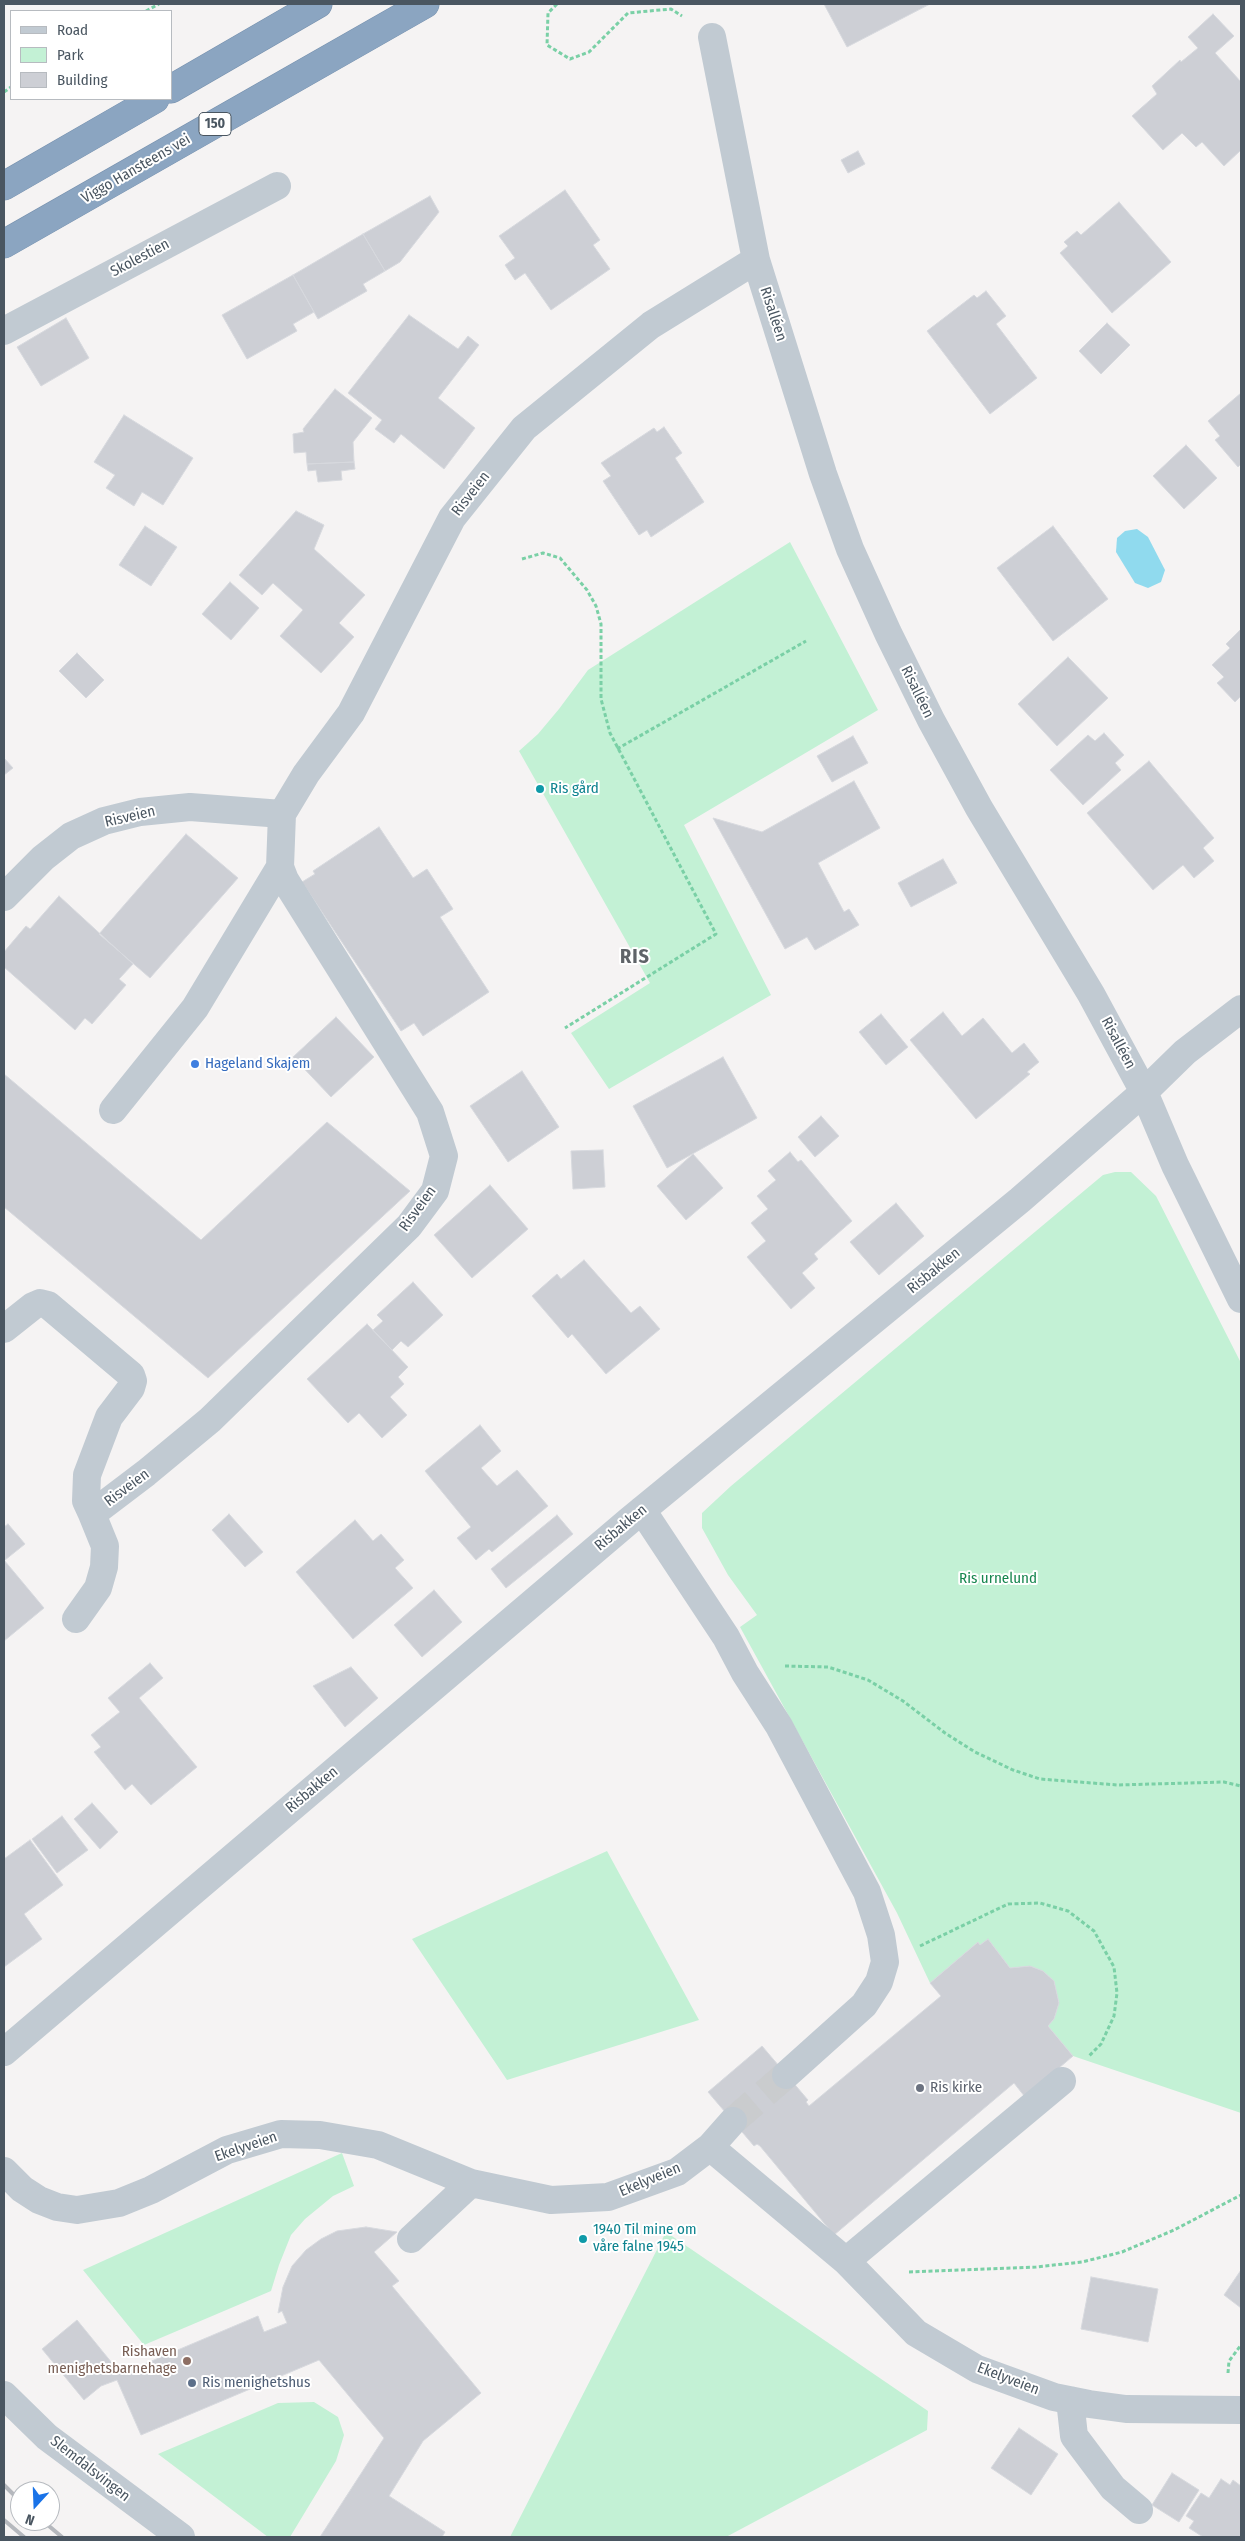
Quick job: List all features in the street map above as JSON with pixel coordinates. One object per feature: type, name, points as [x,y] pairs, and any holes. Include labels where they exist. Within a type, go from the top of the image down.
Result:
[{"type":"highway","points":[[172,88],[318,4]]},
{"type":"highway","name":"Viggo Hansteens vei","points":[[4,244],[426,4]]},
{"type":"highway","points":[[4,186],[153,100]]},
{"type":"street","name":"Risalléen","points":[[712,37],[756,260],[824,474],[850,549],[888,633],[931,720],[979,808],[1082,977],[1144,1092],[1175,1165],[1241,1299]]},
{"type":"street","name":"Skolestien","points":[[4,331],[277,186]]},
{"type":"street","name":"Risveien","points":[[92,1514],[146,1474],[210,1420],[409,1226],[435,1191],[444,1156],[430,1112],[285,880],[280,867],[282,814],[306,774],[351,714],[452,518],[524,428],[651,325],[756,260]]},
{"type":"street","name":"Risveien","points":[[4,897],[50,852],[71,836],[104,821],[140,812],[190,807],[282,814]]},
{"type":"street","points":[[113,1110],[195,1008],[280,867]]},
{"type":"street","name":"Risbakken","points":[[4,2052],[642,1510],[1020,1200],[1144,1092],[1184,1052],[1241,1008]]},
{"type":"street","name":"Risveien","points":[[4,1329],[33,1306],[40,1304],[48,1305],[131,1375],[133,1381],[131,1388],[109,1418],[87,1475],[86,1501],[105,1546],[104,1567],[98,1588],[76,1618]]},
{"type":"street","points":[[642,1510],[726,1637],[745,1673],[779,1726],[867,1892],[881,1935],[885,1962],[879,1982],[864,2006],[786,2074]]},
{"type":"street","points":[[846,2261],[1062,2081]]},
{"type":"street","points":[[710,2147],[733,2121]]},
{"type":"street","name":"Ekelyveien","points":[[4,2171],[22,2189],[40,2200],[57,2207],[77,2210],[127,2200],[151,2190],[228,2150],[281,2134],[320,2135],[378,2145],[471,2183],[551,2200],[608,2197],[677,2172],[710,2147],[846,2261],[916,2333],[951,2355],[1018,2385],[1070,2400],[1126,2409],[1241,2410]]},
{"type":"street","points":[[411,2239],[471,2183]]},
{"type":"street","name":"Slemdalsvingen","points":[[4,2395],[47,2437],[181,2537]]},
{"type":"street","points":[[1070,2400],[1074,2436],[1113,2488],[1140,2510]]},
{"type":"path","points":[[148,10],[159,4]]},
{"type":"path","points":[[558,4],[548,13],[547,45],[570,59],[589,52],[628,13],[671,8],[712,37]]},
{"type":"path","points":[[522,560],[543,553],[560,558],[576,576],[596,606],[601,624],[601,699],[610,733],[716,934],[565,1028]]},
{"type":"path","points":[[617,749],[806,642]]},
{"type":"path","points":[[745,1673],[792,1665],[828,1667],[868,1680],[903,1701],[944,1733],[975,1752],[1013,1770],[1040,1779],[1118,1785],[1215,1782],[1241,1786]]},
{"type":"path","points":[[885,1962],[1008,1904],[1040,1903],[1068,1911],[1094,1931],[1114,1967],[1117,1993],[1114,2016],[1101,2044],[1062,2081]]},
{"type":"path","points":[[868,2284],[907,2272],[1036,2267],[1082,2262],[1122,2252],[1174,2230],[1241,2196]]},
{"type":"green space","points":[[790,542],[878,710],[684,825],[771,995],[609,1089],[571,1033],[650,983],[519,751],[538,734],[588,670]]},
{"type":"green space","name":"Ris urnelund","points":[[1115,1172],[1131,1172],[1156,1196],[1241,1363],[1241,2113],[1073,2056],[1048,2026],[1054,2019],[1059,2003],[1054,1981],[1043,1971],[1030,1966],[1010,1968],[988,1939],[980,1945],[978,1942],[930,1983],[897,1913],[740,1627],[757,1615],[728,1575],[702,1528],[702,1513],[731,1486],[1103,1175]]},
{"type":"green space","points":[[607,1851],[699,2020],[507,2080],[412,1939]]},
{"type":"green space","points":[[342,2153],[354,2186],[333,2196],[305,2219],[291,2235],[271,2291],[144,2345],[83,2270]]},
{"type":"green space","points":[[666,2232],[928,2411],[927,2430],[726,2537],[510,2537]]},
{"type":"green space","points":[[314,2402],[338,2417],[344,2435],[336,2461],[290,2537],[268,2537],[158,2454],[278,2403]]},
{"type":"water","points":[[1137,529],[1148,537],[1165,570],[1161,582],[1148,588],[1135,583],[1116,552],[1117,538],[1125,531]]},
{"type":"building","points":[[824,4],[930,4],[847,47]]},
{"type":"building","points":[[1213,14],[1234,36],[1215,53],[1241,82],[1241,150],[1224,166],[1202,142],[1196,147],[1182,133],[1163,150],[1132,116],[1157,94],[1152,86],[1180,60],[1181,62],[1198,48],[1188,37]]},
{"type":"building","points":[[858,151],[865,164],[848,173],[841,160]]},
{"type":"building","points":[[565,190],[600,240],[593,245],[610,269],[551,310],[525,273],[515,280],[505,265],[515,258],[499,236]]},
{"type":"building","points":[[430,196],[439,212],[400,262],[385,271],[363,234]]},
{"type":"building","points":[[1119,202],[1171,262],[1112,313],[1060,253],[1068,246],[1064,242],[1077,231],[1081,235]]},
{"type":"building","points":[[363,234],[385,271],[363,284],[367,291],[318,319],[293,275]]},
{"type":"building","points":[[293,275],[314,312],[293,324],[297,331],[247,359],[222,315]]},
{"type":"building","points":[[986,291],[1006,316],[996,324],[1037,378],[990,414],[927,331],[974,295],[977,298]]},
{"type":"building","points":[[409,315],[458,349],[468,336],[479,345],[438,398],[475,428],[444,469],[401,434],[394,443],[375,429],[382,420],[348,393]]},
{"type":"building","points":[[66,318],[89,358],[41,386],[17,347]]},
{"type":"building","points":[[1107,323],[1130,345],[1101,374],[1079,351]]},
{"type":"building","points":[[335,389],[372,418],[353,442],[354,462],[307,464],[306,452],[294,453],[293,434],[304,432],[303,429]]},
{"type":"building","points":[[1241,393],[1241,464],[1238,467],[1215,440],[1220,436],[1208,421]]},
{"type":"building","points":[[124,415],[193,458],[163,505],[142,492],[134,506],[106,488],[115,475],[94,462]]},
{"type":"building","points":[[664,427],[682,453],[675,458],[704,502],[651,537],[647,530],[639,535],[603,481],[611,476],[601,463],[654,428],[657,432]]},
{"type":"building","points":[[1186,445],[1217,478],[1184,509],[1153,476]]},
{"type":"building","points":[[354,462],[355,469],[341,471],[342,480],[318,482],[316,470],[308,471],[307,464]]},
{"type":"building","points":[[296,511],[324,525],[314,549],[365,595],[339,623],[354,637],[321,673],[280,636],[303,610],[273,583],[262,595],[239,575]]},
{"type":"building","points":[[145,526],[177,547],[151,586],[119,565]]},
{"type":"building","points":[[1053,526],[1108,599],[1053,641],[997,568]]},
{"type":"building","points":[[230,582],[259,608],[231,640],[202,614]]},
{"type":"building","points":[[1241,629],[1241,696],[1235,702],[1217,683],[1224,677],[1212,665],[1230,648],[1226,644]]},
{"type":"building","points":[[77,653],[104,680],[86,698],[59,671]]},
{"type":"building","points":[[1068,657],[1108,698],[1057,746],[1018,704]]},
{"type":"building","points":[[1104,733],[1124,755],[1115,763],[1121,770],[1083,805],[1050,770],[1088,735],[1095,741]]},
{"type":"building","points":[[853,736],[868,763],[832,782],[817,756]]},
{"type":"building","points":[[4,758],[13,768],[4,775]]},
{"type":"building","points":[[1149,761],[1214,838],[1203,848],[1214,861],[1194,878],[1183,865],[1153,890],[1087,813]]},
{"type":"building","points":[[854,781],[880,828],[818,863],[844,912],[849,909],[859,925],[815,950],[807,937],[785,949],[713,818],[762,832]]},
{"type":"building","points":[[379,827],[413,878],[427,869],[453,909],[440,917],[489,992],[423,1036],[414,1023],[401,1031],[302,882],[315,874],[313,871]]},
{"type":"building","points":[[186,834],[238,878],[150,978],[99,934]]},
{"type":"building","points":[[943,859],[957,883],[911,907],[898,883]]},
{"type":"building","points":[[59,896],[133,964],[119,979],[126,985],[92,1024],[85,1018],[75,1030],[4,967],[4,952],[26,926],[30,929]]},
{"type":"building","points":[[943,1012],[962,1036],[983,1018],[1012,1053],[1024,1043],[1039,1062],[1027,1072],[1030,1074],[976,1119],[910,1040]]},
{"type":"building","points":[[881,1014],[908,1047],[886,1065],[859,1032]]},
{"type":"building","points":[[336,1017],[374,1057],[331,1097],[293,1057]]},
{"type":"building","points":[[723,1057],[757,1118],[667,1168],[633,1106]]},
{"type":"building","points":[[522,1071],[559,1127],[508,1162],[470,1106]]},
{"type":"building","points":[[4,1074],[201,1240],[327,1122],[410,1191],[208,1378],[4,1207]]},
{"type":"building","points":[[821,1116],[839,1136],[815,1157],[798,1137]]},
{"type":"building","points":[[603,1150],[605,1187],[573,1189],[571,1151]]},
{"type":"building","points":[[790,1152],[798,1162],[801,1160],[852,1221],[814,1254],[818,1259],[802,1273],[815,1288],[791,1309],[747,1257],[766,1241],[751,1223],[768,1209],[757,1196],[776,1180],[768,1171]]},
{"type":"building","points":[[693,1154],[723,1188],[686,1220],[657,1186]]},
{"type":"building","points":[[490,1185],[528,1229],[472,1278],[434,1235]]},
{"type":"building","points":[[896,1203],[924,1236],[879,1275],[850,1242]]},
{"type":"building","points":[[584,1260],[631,1313],[640,1306],[660,1329],[606,1374],[572,1334],[568,1338],[532,1296],[557,1274],[561,1279]]},
{"type":"building","points":[[413,1282],[443,1315],[408,1347],[401,1341],[392,1350],[373,1330],[383,1321],[377,1315]]},
{"type":"building","points":[[367,1324],[408,1367],[398,1377],[404,1384],[390,1397],[407,1415],[382,1438],[359,1413],[348,1423],[307,1379]]},
{"type":"building","points":[[480,1425],[501,1451],[481,1468],[497,1486],[517,1470],[548,1506],[492,1552],[489,1549],[476,1560],[457,1538],[471,1527],[425,1471]]},
{"type":"building","points":[[229,1514],[263,1552],[245,1567],[212,1530]]},
{"type":"building","points":[[557,1515],[573,1534],[506,1588],[491,1569]]},
{"type":"building","points":[[355,1520],[373,1541],[381,1534],[404,1560],[395,1568],[413,1588],[353,1639],[296,1572]]},
{"type":"building","points":[[8,1524],[25,1544],[5,1560],[4,1527]]},
{"type":"building","points":[[4,1560],[44,1608],[4,1641]]},
{"type":"building","points":[[434,1590],[462,1622],[422,1657],[394,1625]]},
{"type":"building","points":[[150,1663],[163,1678],[139,1698],[197,1767],[151,1805],[132,1784],[125,1790],[94,1752],[101,1747],[91,1735],[120,1712],[108,1698]]},
{"type":"building","points":[[351,1667],[378,1698],[345,1727],[313,1686]]},
{"type":"building","points":[[92,1803],[118,1832],[100,1849],[74,1819]]},
{"type":"building","points":[[62,1816],[88,1850],[57,1873],[32,1839]]},
{"type":"building","points":[[30,1840],[63,1885],[24,1914],[42,1939],[4,1967],[4,1859]]},
{"type":"building","name":"Ris kirke","points":[[988,1939],[1010,1968],[1030,1966],[1043,1971],[1054,1981],[1059,2003],[1054,2019],[1048,2026],[1073,2056],[1025,2097],[1014,2083],[834,2235],[760,2146],[757,2144],[754,2146],[708,2092],[762,2046],[808,2100],[806,2102],[809,2106],[941,1996],[930,1983],[978,1942],[980,1945]]},
{"type":"building","name":"Ris menighetshus","points":[[366,2227],[397,2232],[374,2252],[399,2281],[392,2286],[481,2393],[423,2441],[389,2496],[445,2532],[442,2537],[320,2537],[384,2438],[319,2360],[141,2435],[117,2380],[101,2386],[84,2400],[42,2349],[77,2320],[121,2374],[258,2316],[264,2332],[287,2323],[282,2311],[278,2313],[283,2287],[292,2266],[306,2250],[321,2239],[337,2231]]},
{"type":"building","points":[[1241,2270],[1241,2308],[1224,2295]]},
{"type":"building","points":[[1091,2277],[1158,2289],[1148,2342],[1081,2329]]},
{"type":"building","points":[[1019,2428],[1058,2454],[1031,2495],[991,2468]]},
{"type":"building","points":[[1172,2473],[1199,2490],[1179,2522],[1152,2505]]},
{"type":"building","points":[[1221,2479],[1230,2485],[1233,2480],[1241,2486],[1241,2537],[1203,2537],[1189,2528],[1194,2521],[1186,2516],[1201,2493],[1209,2498]]},
{"type":"tunnel","points":[[733,2121],[786,2075]]},
{"type":"railway","points":[[4,2485],[10,2491]]},
{"type":"railway","points":[[4,2520],[24,2537]]},
{"type":"railway","points":[[55,2531],[62,2537]]},
{"type":"place","name":"Ris gård","points":[[540,789]]},
{"type":"place","name":"Hageland Skajem","points":[[195,1064]]},
{"type":"place","name":"Ris kirke","points":[[920,2088]]},
{"type":"place","name":"1940 Til mine om våre falne 1945","points":[[583,2239]]},
{"type":"place","name":"Rishaven menighetsbarnehage","points":[[187,2361]]},
{"type":"place","name":"Ris menighetshus","points":[[192,2383]]},
{"type":"district","name":"RIS","points":[[635,957]]}]
